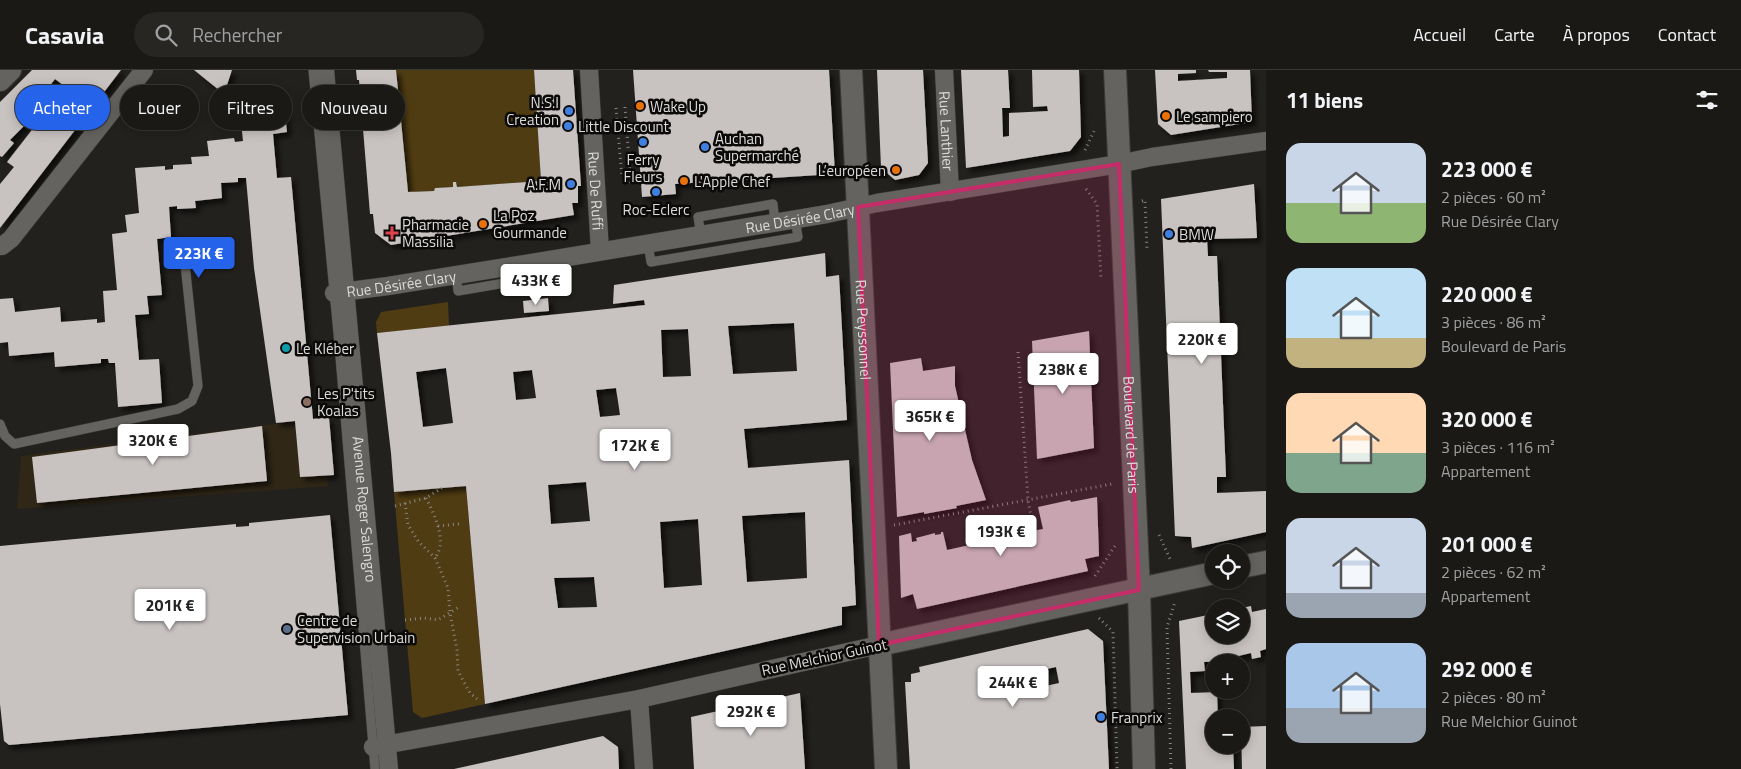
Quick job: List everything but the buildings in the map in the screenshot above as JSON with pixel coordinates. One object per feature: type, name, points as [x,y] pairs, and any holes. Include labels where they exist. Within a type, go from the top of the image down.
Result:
[{"type":"street","points":[[0,80],[10,70]]},
{"type":"street","points":[[0,246],[11,239],[144,70]]},
{"type":"street","name":"Avenue Roger Salengro","points":[[325,70],[341,249],[340,292],[380,747],[389,769]]},
{"type":"street","name":"Rue De Ruffi","points":[[589,70],[600,251]]},
{"type":"street","name":"Rue Peyssonnel","points":[[851,70],[886,769]]},
{"type":"street","name":"Rue Lanthier","points":[[944,70],[950,192]]},
{"type":"street","name":"Boulevard de Paris","points":[[1115,70],[1139,590],[1144,769]]},
{"type":"street","name":"Rue Désirée Clary","points":[[340,292],[648,244],[1152,157],[1266,141]]},
{"type":"street","points":[[1250,565],[1266,562]]},
{"type":"street","name":"Rue Melchior Guinot","points":[[380,747],[639,699],[1205,575]]},
{"type":"street","points":[[639,699],[644,769]]},
{"type":"lane","name":"Avenue Roger Salengro","points":[[313,70],[340,292]]},
{"type":"lane","points":[[648,244],[651,262],[798,237],[795,219]]},
{"type":"lane","points":[[0,424],[5,436],[14,444],[178,409],[192,401],[198,386],[185,264]]},
{"type":"lane","name":"Avenue Roger Salengro","points":[[375,769],[380,747]]},
{"type":"path","points":[[625,107],[631,185]]},
{"type":"path","points":[[616,108],[622,177]]},
{"type":"path","points":[[1081,182],[1097,204],[1101,281]]},
{"type":"path","points":[[1018,352],[1028,500],[1033,528]]},
{"type":"path","points":[[873,529],[1112,484],[1113,493]]},
{"type":"path","points":[[395,506],[426,498],[442,488]]},
{"type":"path","points":[[426,498],[438,526],[440,552],[435,558]]},
{"type":"path","points":[[405,503],[408,524],[418,540],[435,558],[448,588],[450,613],[457,650],[458,671],[470,693],[477,699]]},
{"type":"path","points":[[438,526],[459,524]]},
{"type":"path","points":[[1092,580],[1118,542]]},
{"type":"path","points":[[1171,769],[1167,627],[1175,604]]},
{"type":"path","points":[[405,620],[424,618],[438,620],[460,607]]},
{"type":"path","points":[[1099,618],[1113,632],[1117,769]]},
{"type":"highlighted area","points":[[1119,164],[1139,590],[879,645],[858,207]]},
{"type":"shaded area","points":[[396,70],[534,70],[541,181],[457,187],[456,182],[453,187],[435,188],[434,191],[408,192],[402,130],[405,130],[405,85],[397,85]]},
{"type":"shaded area","points":[[448,302],[449,326],[377,333],[376,322],[381,312]]},
{"type":"shaded area","points":[[329,417],[334,474],[327,475],[328,486],[17,509],[21,456]]},
{"type":"shaded area","points":[[466,486],[485,704],[422,718],[413,712],[394,492]]},
{"type":"place","name":"Wake Up","points":[[640,106]]},
{"type":"place","name":"N.S.I Creation","points":[[569,111]]},
{"type":"place","name":"Le sampiero","points":[[1166,116]]},
{"type":"place","name":"Little Discount","points":[[568,126]]},
{"type":"place","name":"Ferry Fleurs","points":[[643,142]]},
{"type":"place","name":"Auchan Supermarché","points":[[705,147]]},
{"type":"place","name":"L’européen","points":[[896,170]]},
{"type":"place","name":"L'Apple Chef","points":[[684,181]]},
{"type":"place","name":"A.F.M","points":[[571,184]]},
{"type":"place","name":"Roc-Eclerc","points":[[656,192]]},
{"type":"place","name":"La Poz Gourmande","points":[[483,224]]},
{"type":"place","name":"Pharmacie Massilia","points":[[392,233]]},
{"type":"place","name":"BMW","points":[[1169,234]]},
{"type":"place","name":"Le Kléber","points":[[286,348]]},
{"type":"place","name":"Les P'tits Koalas","points":[[307,402]]},
{"type":"place","name":"Centre de Supervision Urbain","points":[[287,629]]},
{"type":"place","name":"Franprix","points":[[1101,717]]}]
